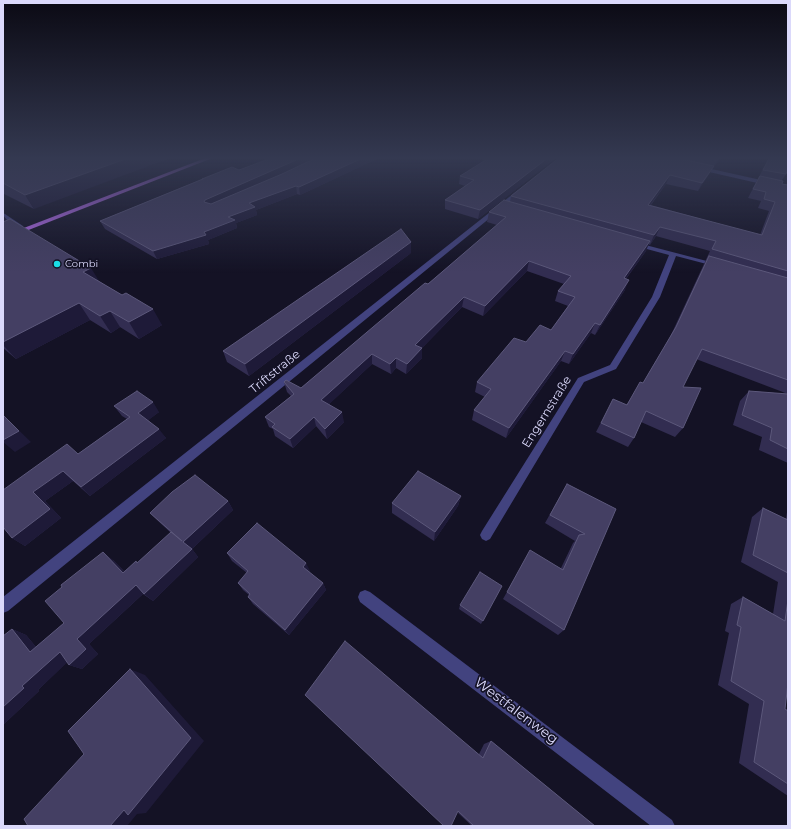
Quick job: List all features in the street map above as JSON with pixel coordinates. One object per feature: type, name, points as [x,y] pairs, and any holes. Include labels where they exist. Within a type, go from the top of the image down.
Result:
[{"type":"main road","points":[[3,238],[112,196]]},
{"type":"street","name":"Triftstraße","points":[[3,606],[506,207],[517,196]]},
{"type":"street","points":[[3,215],[26,229]]},
{"type":"street","points":[[628,242],[727,268]]},
{"type":"street","name":"Engernstraße","points":[[486,535],[581,380],[613,367],[656,297],[672,254]]},
{"type":"street","name":"Westfalenweg","points":[[365,597],[666,826]]},
{"type":"building","points":[[162,196],[215,196],[205,200],[204,202],[211,204],[231,196],[269,196],[249,203],[255,207],[228,217],[235,220],[204,232],[206,235],[153,251],[100,221]]},
{"type":"building","points":[[451,196],[499,196],[480,210],[445,200]]},
{"type":"building","points":[[511,196],[655,196],[648,205],[762,235],[775,202],[764,199],[765,196],[788,196],[788,271],[712,249],[716,241],[660,227],[654,235]]},
{"type":"building","points":[[504,200],[650,241],[624,278],[629,280],[600,325],[595,323],[573,354],[565,351],[509,428],[474,410],[491,389],[477,382],[514,338],[526,342],[540,325],[551,330],[575,297],[558,291],[571,276],[529,261],[485,306],[464,297],[415,345],[422,348],[407,364],[396,358],[390,364],[372,354],[321,400],[342,412],[325,429],[314,417],[290,439],[272,427],[275,424],[265,417],[294,394],[284,382],[286,380],[301,388],[425,283],[428,284],[506,217],[489,212]]},
{"type":"building","points":[[10,219],[91,268],[83,272],[122,295],[126,293],[153,309],[129,322],[110,311],[100,316],[79,303],[3,342],[3,222]]},
{"type":"building","points":[[401,229],[411,242],[245,364],[223,351]]},
{"type":"building","points":[[709,256],[788,278],[788,380],[702,349],[683,387],[701,388],[683,428],[646,411],[634,438],[601,423],[613,399],[627,405],[640,382],[643,383],[676,327]]},
{"type":"building","points":[[137,391],[153,402],[138,413],[159,429],[81,487],[63,471],[33,492],[50,509],[12,538],[3,527],[3,490],[67,444],[78,454],[130,417],[114,406]]},
{"type":"building","points":[[749,391],[788,394],[788,449],[770,440],[772,428],[742,415]]},
{"type":"building","points":[[3,415],[19,431],[3,440]]},
{"type":"building","points":[[418,471],[461,496],[435,532],[392,503]]},
{"type":"building","points":[[195,475],[228,501],[183,542],[192,549],[144,594],[136,585],[77,639],[86,649],[69,665],[60,652],[22,686],[24,688],[3,707],[3,636],[12,629],[30,652],[64,623],[45,601],[62,587],[61,585],[103,552],[123,573],[136,561],[137,563],[171,532],[182,541],[150,513],[172,492]]},
{"type":"building","points":[[567,484],[616,509],[564,630],[507,592],[530,550],[563,570],[579,535],[585,534],[550,515]]},
{"type":"building","points":[[763,508],[788,520],[788,573],[753,555]]},
{"type":"building","points":[[257,523],[306,563],[303,567],[323,583],[285,630],[248,597],[250,594],[238,583],[248,571],[227,553]]},
{"type":"building","points":[[480,572],[502,586],[483,621],[460,605]]},
{"type":"building","points":[[743,597],[785,621],[788,600],[788,683],[785,709],[788,711],[788,784],[754,762],[764,701],[731,681],[741,627],[737,625]]},
{"type":"building","points":[[345,641],[483,758],[491,741],[595,826],[474,826],[458,811],[451,826],[444,826],[305,695]]},
{"type":"building","points":[[130,669],[191,738],[128,815],[124,810],[110,826],[28,826],[24,819],[84,754],[68,731]]},
{"type":"place","name":"Combi","points":[[57,264]]}]
